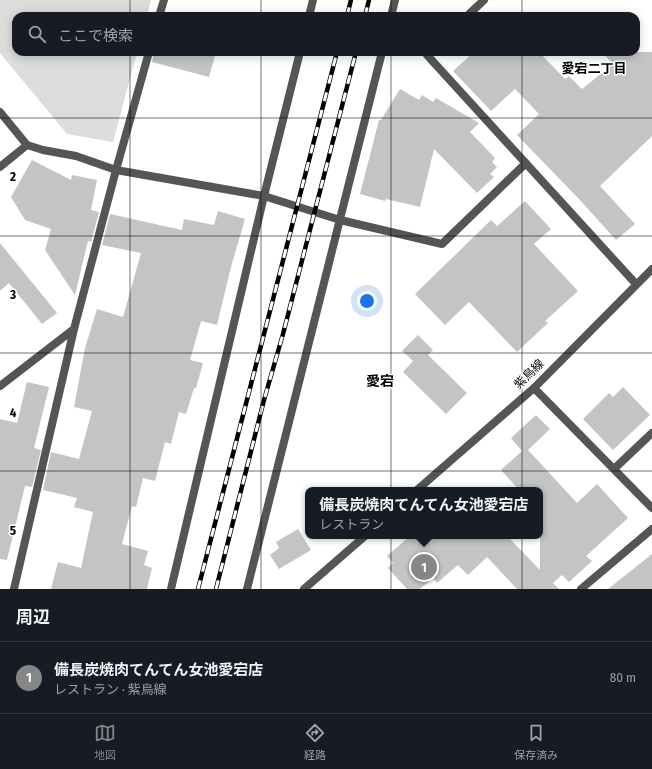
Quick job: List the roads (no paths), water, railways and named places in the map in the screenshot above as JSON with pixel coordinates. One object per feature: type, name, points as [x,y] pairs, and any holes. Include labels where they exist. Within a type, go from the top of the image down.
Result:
[{"type":"street","points":[[161,12],[164,0]]},
{"type":"street","points":[[310,12],[313,0]]},
{"type":"street","points":[[392,12],[396,0]]},
{"type":"street","points":[[471,12],[484,0]]},
{"type":"street","points":[[14,589],[74,329],[148,56]]},
{"type":"street","points":[[170,589],[299,56]]},
{"type":"street","points":[[247,589],[381,56]]},
{"type":"street","points":[[428,56],[636,284]]},
{"type":"street","points":[[0,112],[27,146],[76,156],[116,170],[264,196],[340,220],[442,244],[526,163]]},
{"type":"street","points":[[0,167],[27,146]]},
{"type":"street","name":"紫鳥線","points":[[420,487],[534,388],[652,269]]},
{"type":"street","points":[[0,386],[74,329]]},
{"type":"street","points":[[534,388],[652,508]]},
{"type":"street","points":[[614,469],[652,433]]},
{"type":"street","points":[[581,589],[652,529]]},
{"type":"street","points":[[304,589],[362,539]]},
{"type":"railway","points":[[348,12],[351,0]]},
{"type":"railway","points":[[366,12],[369,0]]},
{"type":"railway","points":[[198,589],[336,56]]},
{"type":"railway","points":[[216,589],[264,400],[283,334],[355,56]]},
{"type":"place","name":"備長炭焼肉てんてん女池愛宕店","points":[[424,567]]},
{"type":"district","name":"愛宕二丁目","points":[[594,68]]},
{"type":"district","name":"愛宕","points":[[380,381]]}]
